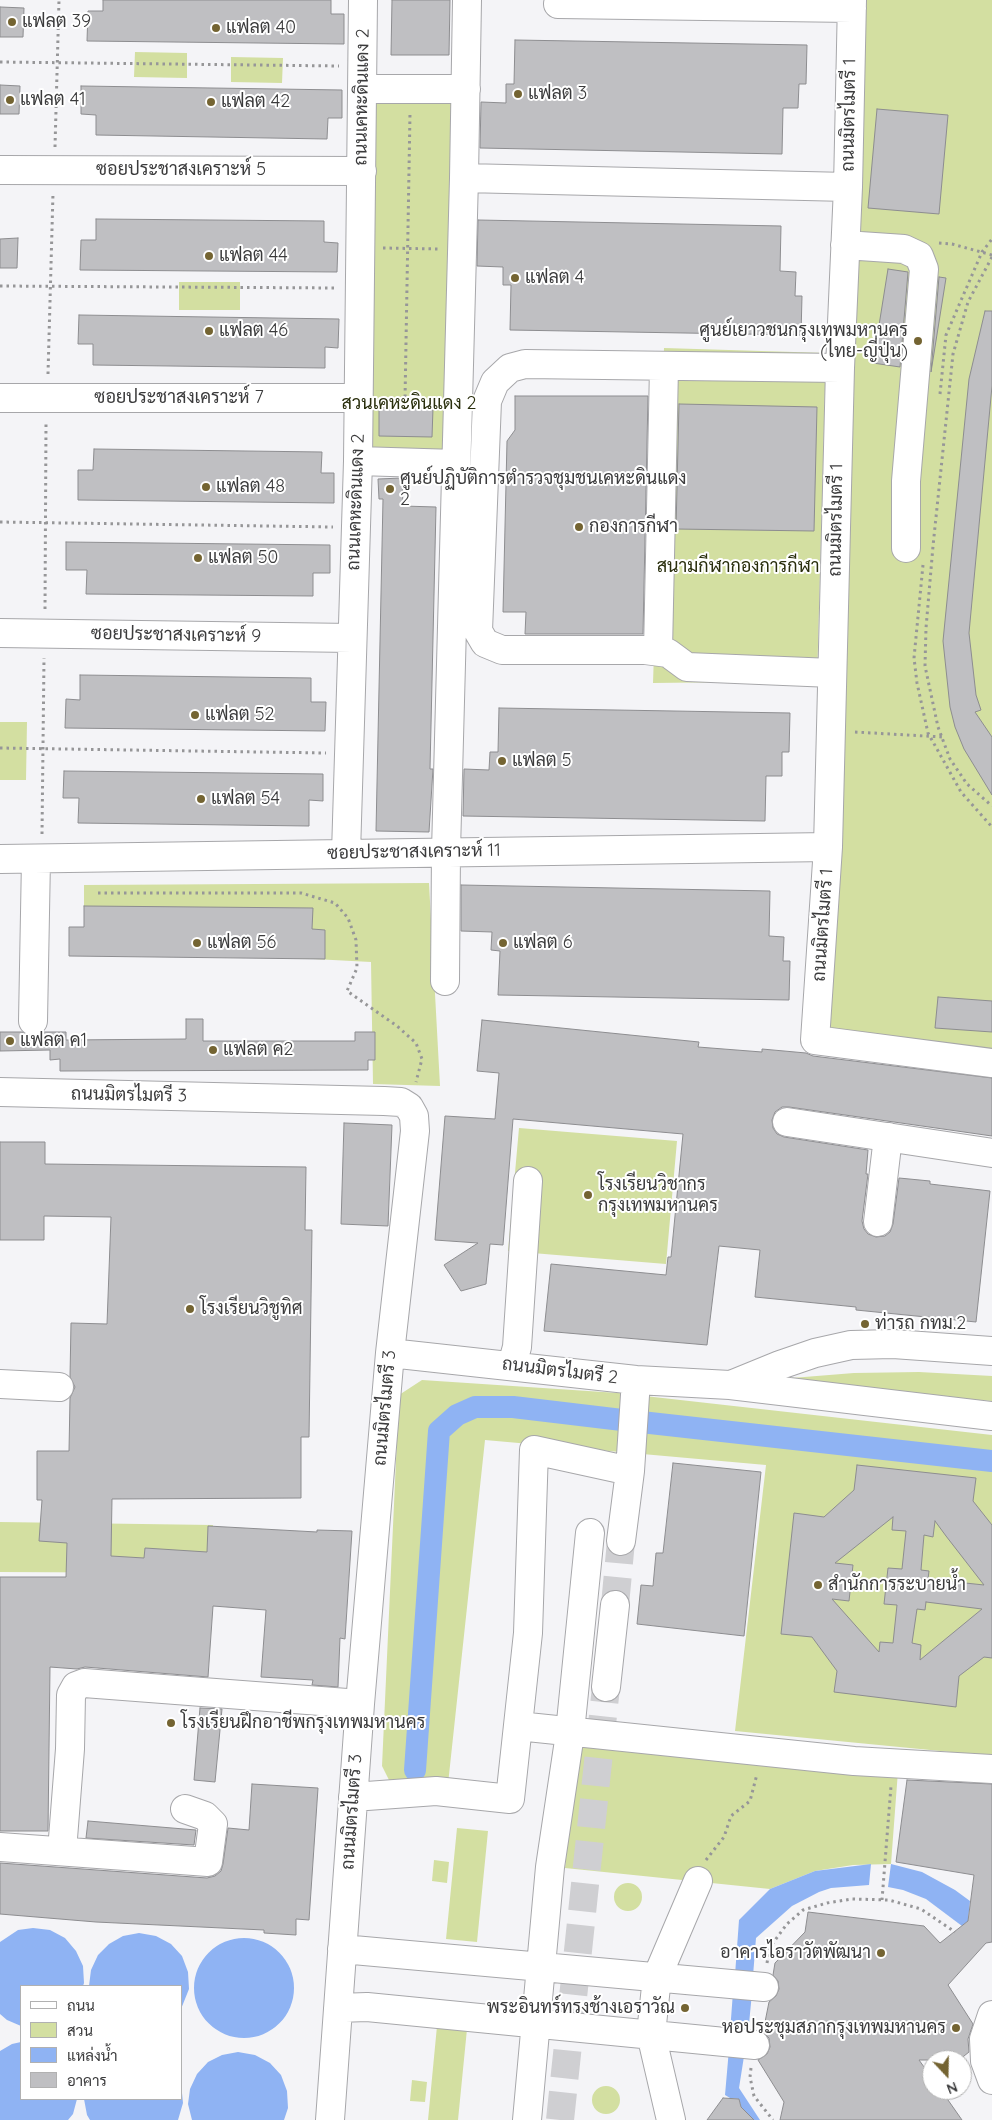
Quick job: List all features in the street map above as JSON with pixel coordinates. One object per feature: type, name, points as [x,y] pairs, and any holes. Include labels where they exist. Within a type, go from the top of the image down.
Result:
[{"type":"street","name":"ถนนเคหะดินแดง 2","points":[[346,853],[358,461],[363,0]]},
{"type":"street","points":[[445,981],[446,851],[467,0]]},
{"type":"street","points":[[558,4],[852,4]]},
{"type":"street","name":"ถนนมิตรไมตรี 1","points":[[852,4],[848,187],[840,368],[828,847],[815,1040],[992,1063]]},
{"type":"street","points":[[363,78],[411,90],[466,90]]},
{"type":"street","name":"ซอยประชาสงเคราะห์ 5","points":[[0,170],[362,171]]},
{"type":"street","points":[[464,178],[848,187]]},
{"type":"street","points":[[845,245],[904,249],[919,256],[924,269],[906,481],[914,556]]},
{"type":"street","points":[[832,673],[687,667],[668,653],[645,650],[502,650],[485,643],[478,631],[487,401],[495,382],[510,368],[525,364],[840,368]]},
{"type":"street","points":[[658,651],[664,367]]},
{"type":"street","name":"ซอยประชาสงเคราะห์ 7","points":[[0,398],[359,398]]},
{"type":"street","points":[[358,461],[456,464]]},
{"type":"street","name":"ซอยประชาสงเคราะห์ 9","points":[[0,633],[352,638]]},
{"type":"street","name":"ซอยประชาสงเคราะห์ 11","points":[[0,859],[446,851],[828,847]]},
{"type":"street","points":[[33,1021],[39,859]]},
{"type":"street","name":"ถนนมิตรไมตรี 3","points":[[0,1092],[384,1101],[401,1102],[409,1107],[414,1116],[415,1131],[390,1353],[360,1704],[330,2120]]},
{"type":"street","points":[[788,1122],[992,1153]]},
{"type":"street","points":[[878,1222],[888,1137]]},
{"type":"street","points":[[512,1366],[517,1347],[528,1181]]},
{"type":"street","name":"ถนนมิตรไมตรี 2","points":[[730,1385],[815,1353],[851,1345],[893,1344],[992,1351]]},
{"type":"street","name":"ถนนมิตรไมตรี 2","points":[[390,1353],[636,1380],[730,1385],[992,1416]]},
{"type":"street","points":[[622,1541],[630,1471],[636,1380]]},
{"type":"street","points":[[0,1384],[59,1388]]},
{"type":"street","points":[[353,1797],[436,1791],[510,1799],[528,1633],[534,1450],[630,1471]]},
{"type":"street","points":[[527,2120],[550,1866],[570,1732],[590,1533]]},
{"type":"street","points":[[606,1687],[615,1605]]},
{"type":"street","points":[[62,1851],[70,1749],[71,1694],[76,1686],[84,1683],[360,1704]]},
{"type":"street","points":[[518,1726],[758,1751],[893,1763],[992,1769]]},
{"type":"street","points":[[0,1847],[208,1862],[213,1824],[205,1816],[185,1809]]},
{"type":"street","points":[[670,2120],[651,2034],[657,1977],[698,1881]]},
{"type":"street","points":[[342,1949],[764,1986]]},
{"type":"street","points":[[338,2008],[367,2007],[755,2045]]},
{"type":"street","points":[[992,2015],[984,2038],[985,2061],[992,2080]]},
{"type":"path","points":[[39,859],[44,749],[47,398],[60,0]]},
{"type":"path","points":[[0,62],[58,63],[363,78]]},
{"type":"path","points":[[359,398],[406,400],[411,90]]},
{"type":"path","points":[[940,394],[946,335],[982,252],[992,239]]},
{"type":"path","points":[[361,248],[462,250]]},
{"type":"path","points":[[992,257],[968,302],[953,354],[934,536],[926,628],[925,666],[931,698],[950,759],[966,784],[992,806]]},
{"type":"path","points":[[0,286],[360,288]]},
{"type":"path","points":[[0,522],[356,527]]},
{"type":"path","points":[[914,556],[914,658],[917,684],[930,736],[961,792],[992,827]]},
{"type":"path","points":[[831,730],[942,737]]},
{"type":"path","points":[[0,748],[349,754]]},
{"type":"path","points":[[98,892],[301,893],[335,903],[348,918],[356,940],[357,968],[347,992],[396,1026],[416,1043],[422,1059],[409,1107]]},
{"type":"path","points":[[698,1881],[705,1861],[724,1837],[731,1816],[750,1800],[756,1781],[758,1751]]},
{"type":"path","points":[[882,1900],[893,1763]]},
{"type":"path","points":[[764,1986],[770,1947],[787,1924],[803,1910],[827,1903],[852,1899],[882,1900],[920,1909],[954,1932]]},
{"type":"path","points":[[755,2045],[750,2077],[754,2096],[773,2120]]},
{"type":"green space","name":"ศูนย์เยาวชนกรุงเทพมหานคร (ไทย-ญี่ปุ่น)","points":[[863,0],[992,0],[992,1068],[805,1051]]},
{"type":"green space","points":[[135,52],[187,53],[187,78],[134,77]]},
{"type":"green space","points":[[231,57],[283,58],[282,83],[231,82]]},
{"type":"green space","name":"สวนเคหะดินแดง 2","points":[[456,102],[450,456],[365,453],[373,104]]},
{"type":"green space","points":[[179,282],[240,282],[240,310],[179,310]]},
{"type":"green space","name":"สนามกีฬากองการกีฬา","points":[[664,348],[826,353],[817,681],[653,683]]},
{"type":"green space","points":[[0,722],[27,722],[26,780],[0,780]]},
{"type":"green space","points":[[429,883],[440,1086],[373,1084],[371,962],[84,947],[84,885]]},
{"type":"green space","points":[[519,1128],[677,1141],[666,1264],[508,1251]]},
{"type":"green space","points":[[919,1372],[992,1376],[992,1401],[788,1386],[767,1380],[854,1373]]},
{"type":"green space","points":[[422,1380],[618,1393],[992,1435],[992,1756],[735,1731],[766,1465],[485,1440],[448,1784],[390,1782],[382,1766],[399,1395]]},
{"type":"green space","points":[[0,1522],[213,1525],[209,1573],[0,1572]]},
{"type":"green space","points":[[579,1741],[898,1771],[891,1864],[853,1865],[815,1871],[770,1889],[565,1868]]},
{"type":"green space","points":[[457,1828],[488,1831],[477,1942],[446,1939]]},
{"type":"green space","points":[[434,1860],[449,1862],[447,1883],[432,1881]]},
{"type":"green space","points":[[628,1883],[638,1887],[642,1897],[638,1907],[628,1911],[618,1907],[614,1897],[618,1887]]},
{"type":"green space","points":[[437,2026],[467,2029],[458,2120],[428,2120]]},
{"type":"green space","points":[[412,2080],[427,2082],[425,2102],[410,2101]]},
{"type":"green space","points":[[606,2086],[616,2090],[620,2100],[616,2110],[606,2114],[596,2110],[592,2100],[596,2090]]},
{"type":"water","points":[[871,1864],[869,1885],[831,1888],[792,1906],[756,1938],[753,1976],[735,1975],[739,1920],[770,1889],[815,1871]]},
{"type":"water","points":[[891,1864],[922,1872],[955,1890],[970,1901],[968,1921],[962,1926],[926,1899],[903,1890],[888,1887]]},
{"type":"water","points":[[33,1928],[50,1930],[65,1938],[76,1951],[83,1966],[84,1983],[83,1985],[20,1985],[20,2026],[7,2020],[0,2014],[0,1942],[18,1930]]},
{"type":"water","points":[[139,1933],[156,1936],[171,1944],[182,1956],[188,1972],[189,1989],[182,2006],[182,1985],[89,1985],[91,1970],[98,1955],[109,1944],[123,1936]]},
{"type":"water","points":[[244,1938],[263,1942],[279,1953],[290,1969],[294,1988],[290,2007],[279,2023],[263,2034],[244,2038],[225,2034],[209,2023],[198,2007],[194,1988],[198,1969],[209,1953],[225,1942]]},
{"type":"water","points":[[733,1992],[752,1993],[748,2034],[730,2032]]},
{"type":"water","points":[[20,2042],[20,2100],[77,2100],[73,2114],[68,2120],[0,2120],[0,2051],[12,2044]]},
{"type":"water","points":[[729,2049],[745,2050],[739,2088],[760,2120],[745,2120],[745,2111],[741,2107],[739,2099],[730,2098],[725,2095]]},
{"type":"water","points":[[238,2052],[255,2055],[270,2063],[281,2075],[287,2091],[288,2108],[284,2120],[192,2120],[188,2104],[190,2089],[197,2074],[208,2062],[222,2055]]},
{"type":"water","points":[[182,2093],[183,2103],[178,2120],[90,2120],[84,2100],[182,2100]]},
{"type":"building","name":"แฟลต 40","points":[[103,0],[331,0],[331,14],[344,14],[344,44],[87,41],[88,11],[103,11]]},
{"type":"building","points":[[392,0],[450,0],[449,55],[391,55]]},
{"type":"building","name":"แฟลต 39","points":[[0,7],[24,8],[23,37],[0,37]]},
{"type":"building","name":"แฟลต 3","points":[[515,40],[807,45],[806,84],[799,84],[798,108],[783,108],[782,154],[480,148],[481,102],[506,103],[506,84],[514,84]]},
{"type":"building","name":"แฟลต 41","points":[[0,85],[20,86],[19,114],[0,114]]},
{"type":"building","name":"แฟลต 42","points":[[81,86],[342,90],[342,118],[328,118],[327,139],[96,135],[96,115],[81,114]]},
{"type":"building","points":[[877,109],[948,115],[939,214],[868,208]]},
{"type":"building","name":"แฟลต 44","points":[[96,219],[324,221],[324,242],[338,243],[337,272],[80,270],[81,240],[96,240]]},
{"type":"building","name":"แฟลต 4","points":[[478,220],[781,226],[780,271],[796,272],[795,296],[802,296],[801,335],[510,330],[511,285],[503,285],[503,267],[477,266]]},
{"type":"building","points":[[18,238],[17,268],[0,268],[0,239]]},
{"type":"building","points":[[888,269],[908,272],[900,367],[873,363]]},
{"type":"building","points":[[939,277],[946,278],[931,372]]},
{"type":"building","points":[[985,311],[992,311],[992,386],[969,633],[976,695],[981,710],[975,712],[992,737],[992,795],[964,749],[955,727],[950,707],[943,641],[969,379]]},
{"type":"building","name":"แฟลต 46","points":[[79,315],[339,319],[338,348],[325,347],[325,368],[93,365],[93,344],[78,344]]},
{"type":"building","name":"กองการกีฬา","points":[[515,396],[648,396],[643,634],[525,634],[526,612],[503,612],[507,441],[515,430]]},
{"type":"building","points":[[679,404],[817,407],[814,531],[676,529]]},
{"type":"building","points":[[379,407],[433,408],[432,437],[379,436]]},
{"type":"building","name":"แฟลต 48","points":[[94,449],[322,452],[321,473],[334,473],[334,503],[78,500],[78,470],[93,470]]},
{"type":"building","points":[[402,478],[403,506],[436,507],[430,769],[433,769],[429,832],[376,831],[383,499],[379,499],[378,479]]},
{"type":"building","name":"แฟลต 50","points":[[66,542],[330,545],[330,573],[313,573],[313,596],[86,594],[87,570],[66,570]]},
{"type":"building","name":"แฟลต 52","points":[[80,675],[311,678],[311,702],[326,702],[325,731],[65,728],[66,699],[80,700]]},
{"type":"building","name":"แฟลต 5","points":[[499,708],[790,713],[789,752],[782,752],[782,776],[766,776],[765,821],[463,816],[464,769],[489,770],[490,752],[498,752]]},
{"type":"building","name":"แฟลต 54","points":[[64,771],[323,774],[323,801],[309,800],[309,826],[78,823],[79,798],[63,798]]},
{"type":"building","name":"แฟลต 6","points":[[461,885],[770,891],[769,936],[784,937],[783,961],[790,961],[789,1000],[498,995],[500,951],[491,950],[492,932],[461,931]]},
{"type":"building","name":"แฟลต 56","points":[[84,906],[313,908],[312,929],[325,930],[325,959],[69,956],[69,927],[84,927]]},
{"type":"building","points":[[938,997],[992,1001],[992,1032],[935,1028]]},
{"type":"building","name":"แฟลต ค2","points":[[186,1019],[203,1019],[203,1041],[355,1041],[355,1032],[375,1032],[375,1060],[368,1060],[368,1070],[60,1071],[60,1059],[50,1060],[50,1050],[0,1051],[0,1032],[22,1032],[33,1037],[44,1032],[66,1032],[66,1040],[186,1039]]},
{"type":"building","points":[[482,1020],[699,1042],[698,1047],[762,1052],[762,1049],[806,1053],[813,1056],[992,1078],[992,1136],[789,1107],[782,1107],[775,1112],[772,1120],[773,1128],[777,1134],[784,1137],[868,1150],[866,1174],[868,1174],[862,1221],[864,1229],[868,1234],[876,1237],[885,1236],[890,1232],[893,1224],[899,1178],[930,1181],[930,1184],[990,1191],[976,1322],[856,1310],[856,1307],[755,1297],[760,1250],[719,1246],[707,1345],[544,1331],[551,1264],[666,1275],[668,1257],[671,1257],[683,1134],[513,1119],[503,1245],[490,1244],[486,1284],[461,1291],[444,1265],[478,1243],[435,1240],[445,1116],[495,1119],[499,1073],[477,1071]]},
{"type":"building","points":[[344,1123],[392,1125],[388,1226],[341,1224]]},
{"type":"building","points":[[0,1142],[45,1142],[45,1164],[306,1167],[305,1230],[312,1230],[309,1437],[301,1437],[301,1498],[112,1499],[111,1556],[144,1558],[145,1548],[207,1552],[208,1526],[317,1532],[317,1530],[352,1531],[345,1639],[340,1638],[338,1687],[312,1685],[313,1680],[261,1677],[266,1610],[213,1606],[208,1677],[85,1667],[77,1669],[50,1667],[48,1831],[0,1831],[0,1577],[66,1577],[67,1543],[39,1541],[42,1500],[37,1500],[37,1451],[69,1451],[70,1398],[75,1387],[70,1377],[71,1323],[107,1324],[111,1217],[44,1216],[44,1240],[0,1240]]},
{"type":"building","points":[[673,1463],[761,1472],[744,1636],[637,1624],[641,1585],[653,1586],[656,1553],[663,1553]]},
{"type":"building","name":"สำนักการระบายน้ำ","points":[[857,1465],[976,1478],[973,1501],[992,1525],[992,1658],[984,1657],[959,1676],[956,1707],[834,1692],[837,1671],[812,1637],[781,1634],[794,1513],[824,1517],[854,1490]],"holes":[[[893,1517],[892,1530],[906,1531],[902,1569],[888,1568],[884,1604],[897,1605],[893,1643],[880,1642],[879,1652],[832,1599],[849,1601],[853,1565],[835,1563]],[[935,1521],[946,1536],[984,1585],[928,1579],[929,1571],[921,1570],[924,1535],[933,1537]],[[926,1602],[982,1609],[920,1660],[921,1645],[912,1643],[917,1609],[925,1610]]]},
{"type":"building","points":[[200,1708],[222,1709],[215,1782],[194,1780]]},
{"type":"building","name":"อาคารไอราวัตพัฒนา","points":[[907,1780],[992,1784],[992,1942],[986,1943],[948,1985],[973,2024],[968,2039],[969,2050],[922,2050],[922,2060],[919,2060],[922,2064],[922,2100],[948,2100],[962,2120],[780,2120],[784,2102],[758,2060],[767,2054],[770,2047],[769,2038],[763,2032],[769,2002],[776,1996],[779,1989],[778,1981],[773,1975],[775,1963],[805,1932],[808,1912],[924,1926],[940,1943],[968,1921],[974,1875],[896,1862]]},
{"type":"building","points":[[252,1784],[318,1788],[309,1920],[296,1919],[296,1935],[264,1933],[264,1930],[96,1922],[0,1914],[0,1863],[207,1878],[215,1876],[221,1871],[223,1864],[228,1828],[249,1830]]},
{"type":"building","points":[[88,1821],[196,1830],[194,1845],[86,1838]]},
{"type":"building","points":[[723,2098],[739,2099],[741,2107],[754,2120],[707,2120]]},
{"type":"waterway","points":[[415,1770],[439,1431],[457,1415],[475,1407],[513,1407],[622,1420]]},
{"type":"waterway","points":[[641,1422],[992,1461]]},
{"type":"tunnel","points":[[615,1605],[621,1541]]},
{"type":"tunnel","points":[[560,2120],[606,1687]]},
{"type":"place","name":"แฟลต 39","points":[[12,22]]},
{"type":"place","name":"แฟลต 40","points":[[216,28]]},
{"type":"place","name":"แฟลต 3","points":[[518,94]]},
{"type":"place","name":"แฟลต 41","points":[[10,100]]},
{"type":"place","name":"แฟลต 42","points":[[211,102]]},
{"type":"place","name":"แฟลต 44","points":[[209,256]]},
{"type":"place","name":"แฟลต 4","points":[[515,278]]},
{"type":"place","name":"แฟลต 46","points":[[209,331]]},
{"type":"place","name":"ศูนย์เยาวชนกรุงเทพมหานคร (ไทย-ญี่ปุ่น)","points":[[918,341]]},
{"type":"place","name":"แฟลต 48","points":[[206,487]]},
{"type":"place","name":"ศูนย์ปฏิบัติการตำรวจชุมชนเคหะดินแดง 2","points":[[390,489]]},
{"type":"place","name":"กองการกีฬา","points":[[579,527]]},
{"type":"place","name":"แฟลต 50","points":[[198,558]]},
{"type":"place","name":"แฟลต 52","points":[[195,715]]},
{"type":"place","name":"แฟลต 5","points":[[502,761]]},
{"type":"place","name":"แฟลต 54","points":[[201,799]]},
{"type":"place","name":"แฟลต 56","points":[[197,943]]},
{"type":"place","name":"แฟลต 6","points":[[503,943]]},
{"type":"place","name":"แฟลต ค1","points":[[10,1041]]},
{"type":"place","name":"แฟลต ค2","points":[[213,1050]]},
{"type":"place","name":"โรงเรียนวิชากร กรุงเทพมหานคร","points":[[588,1195]]},
{"type":"place","name":"โรงเรียนวิชูทิศ","points":[[190,1309]]},
{"type":"place","name":"ท่ารถ กทม.2","points":[[865,1324]]},
{"type":"place","name":"สำนักการระบายน้ำ","points":[[818,1585]]},
{"type":"place","name":"โรงเรียนฝึกอาชีพกรุงเทพมหานคร","points":[[171,1723]]},
{"type":"place","name":"อาคารไอราวัตพัฒนา","points":[[881,1953]]},
{"type":"place","name":"พระอินทร์ทรงช้างเอราวัณ","points":[[685,2008]]},
{"type":"place","name":"หอประชุมสภากรุงเทพมหานคร","points":[[956,2028]]}]
